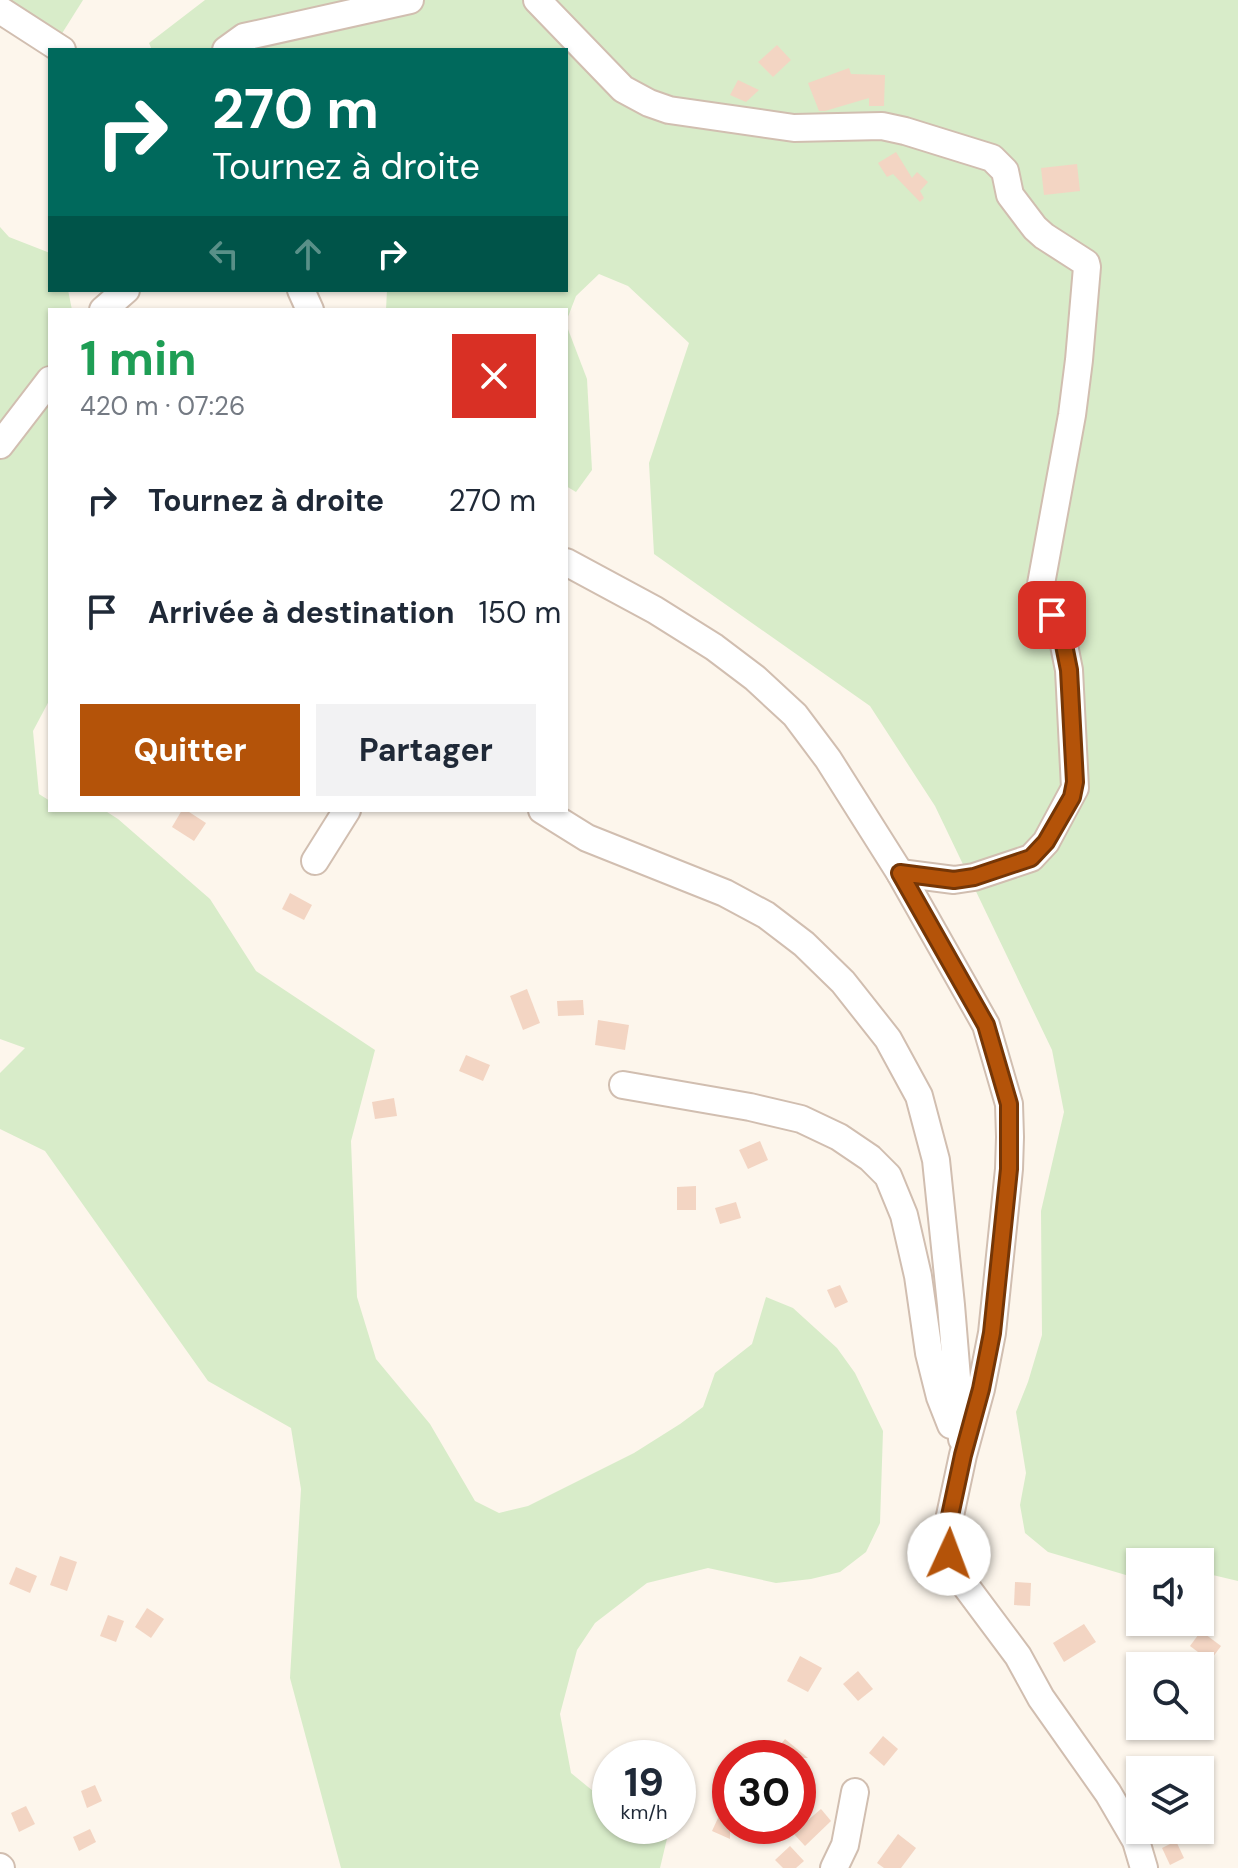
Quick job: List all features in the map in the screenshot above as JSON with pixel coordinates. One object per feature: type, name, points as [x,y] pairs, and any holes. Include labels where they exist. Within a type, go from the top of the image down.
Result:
[{"type":"street","points":[[229,48],[244,37],[410,0]]},
{"type":"street","points":[[537,0],[623,89],[669,110],[794,128],[882,126],[992,158],[1005,171],[1010,195],[1035,228],[1086,263],[1081,345],[1072,415],[1041,584],[1064,645],[1069,670],[1075,788],[1046,842],[1031,858],[974,877],[954,880],[900,873]]},
{"type":"street","points":[[0,10],[59,48]]},
{"type":"street","points":[[105,308],[124,292]]},
{"type":"street","points":[[0,445],[48,383]]},
{"type":"street","points":[[568,563],[655,610],[714,647],[755,678],[809,731],[900,873],[986,1025],[1009,1104],[1009,1169],[992,1333],[948,1525],[949,1554],[962,1581],[1018,1656],[1041,1698],[1108,1793],[1136,1841],[1144,1868]]},
{"type":"street","points":[[315,861],[346,812]]},
{"type":"street","points":[[545,812],[587,838],[725,893],[766,915],[804,944],[843,982],[888,1039],[919,1096],[936,1160],[963,1455]]},
{"type":"street","points":[[623,1085],[801,1119],[839,1137],[870,1158],[888,1176],[904,1215],[940,1397],[963,1455]]},
{"type":"street","points":[[834,1868],[845,1845],[855,1792]]},
{"type":"green space","points":[[5,0],[83,0],[61,35]]},
{"type":"green space","points":[[205,0],[1238,0],[1238,1581],[1214,1575],[1214,1548],[1126,1548],[1126,1575],[1048,1552],[1025,1533],[1020,1505],[1026,1473],[1016,1412],[1042,1335],[1041,1211],[1064,1112],[1052,1050],[935,806],[870,706],[654,554],[649,463],[689,343],[628,286],[599,274],[576,296],[568,317],[568,308],[386,308],[387,292],[568,292],[568,48],[151,48],[149,43]]},
{"type":"green space","points":[[0,227],[9,237],[48,252],[48,292],[68,292],[72,308],[48,308],[48,703],[33,731],[39,794],[48,800],[48,812],[107,812],[118,819],[210,899],[256,971],[375,1050],[351,1141],[357,1297],[376,1359],[430,1424],[475,1501],[499,1513],[528,1506],[634,1453],[680,1424],[703,1407],[715,1373],[752,1344],[766,1297],[793,1308],[837,1348],[855,1373],[883,1431],[880,1523],[866,1552],[840,1572],[776,1583],[708,1568],[647,1583],[595,1623],[577,1650],[560,1714],[571,1773],[592,1790],[592,1844],[666,1844],[660,1868],[341,1868],[290,1678],[301,1489],[291,1428],[208,1381],[45,1151],[0,1129],[0,1073],[25,1048],[0,1039]]},
{"type":"green space","points":[[568,329],[587,379],[592,470],[576,492],[568,487]]},
{"type":"building","points":[[777,45],[791,60],[773,77],[758,62]]},
{"type":"building","points":[[849,68],[851,74],[885,75],[884,106],[869,106],[869,98],[819,111],[808,83]]},
{"type":"building","points":[[738,80],[759,90],[746,102],[730,95]]},
{"type":"building","points":[[896,152],[912,178],[917,172],[928,182],[920,191],[924,198],[920,202],[893,174],[887,177],[878,163]]},
{"type":"building","points":[[1077,164],[1080,191],[1044,195],[1041,168]]},
{"type":"building","points":[[181,812],[189,812],[206,823],[194,841],[172,827]]},
{"type":"building","points":[[290,893],[312,905],[304,920],[282,909]]},
{"type":"building","points":[[527,989],[540,1023],[523,1030],[510,996]]},
{"type":"building","points":[[583,1000],[584,1015],[558,1016],[557,1001]]},
{"type":"building","points":[[598,1020],[629,1025],[625,1050],[595,1045]]},
{"type":"building","points":[[466,1055],[490,1065],[483,1081],[459,1071]]},
{"type":"building","points":[[394,1098],[397,1116],[375,1119],[372,1102]]},
{"type":"building","points":[[760,1141],[768,1160],[748,1169],[739,1150]]},
{"type":"building","points":[[696,1186],[696,1210],[677,1210],[677,1187]]},
{"type":"building","points":[[736,1202],[741,1218],[720,1224],[715,1208]]},
{"type":"building","points":[[840,1285],[848,1302],[835,1308],[827,1290]]},
{"type":"building","points":[[60,1556],[77,1562],[67,1591],[50,1585]]},
{"type":"building","points":[[16,1567],[37,1576],[30,1593],[9,1584]]},
{"type":"building","points":[[1015,1582],[1031,1583],[1030,1606],[1014,1605]]},
{"type":"building","points":[[147,1608],[164,1619],[151,1638],[135,1627]]},
{"type":"building","points":[[108,1615],[124,1621],[116,1642],[100,1636]]},
{"type":"building","points":[[1084,1624],[1096,1642],[1064,1662],[1053,1643]]},
{"type":"building","points":[[1197,1636],[1208,1636],[1221,1646],[1214,1656],[1214,1652],[1198,1652],[1190,1646]]},
{"type":"building","points":[[800,1656],[822,1668],[808,1692],[787,1681]]},
{"type":"building","points":[[858,1671],[873,1689],[858,1701],[843,1684]]},
{"type":"building","points":[[883,1736],[898,1749],[884,1766],[869,1753]]},
{"type":"building","points":[[95,1785],[102,1801],[87,1808],[81,1791]]},
{"type":"building","points":[[26,1806],[35,1824],[19,1832],[11,1813]]},
{"type":"building","points":[[821,1809],[831,1821],[816,1835],[816,1813]]},
{"type":"building","points":[[90,1829],[96,1842],[79,1851],[73,1837]]},
{"type":"building","points":[[898,1834],[916,1848],[901,1868],[884,1868],[877,1863]]},
{"type":"building","points":[[1177,1844],[1184,1858],[1170,1865],[1162,1848]]},
{"type":"building","points":[[790,1846],[804,1861],[796,1868],[783,1868],[775,1860]]},
{"type":"route","points":[[949,1554],[948,1525],[992,1333],[1009,1169],[1009,1104],[986,1025],[900,873],[935,879],[974,877],[1031,858],[1046,842],[1075,788],[1069,670],[1064,645],[1052,615]]}]
